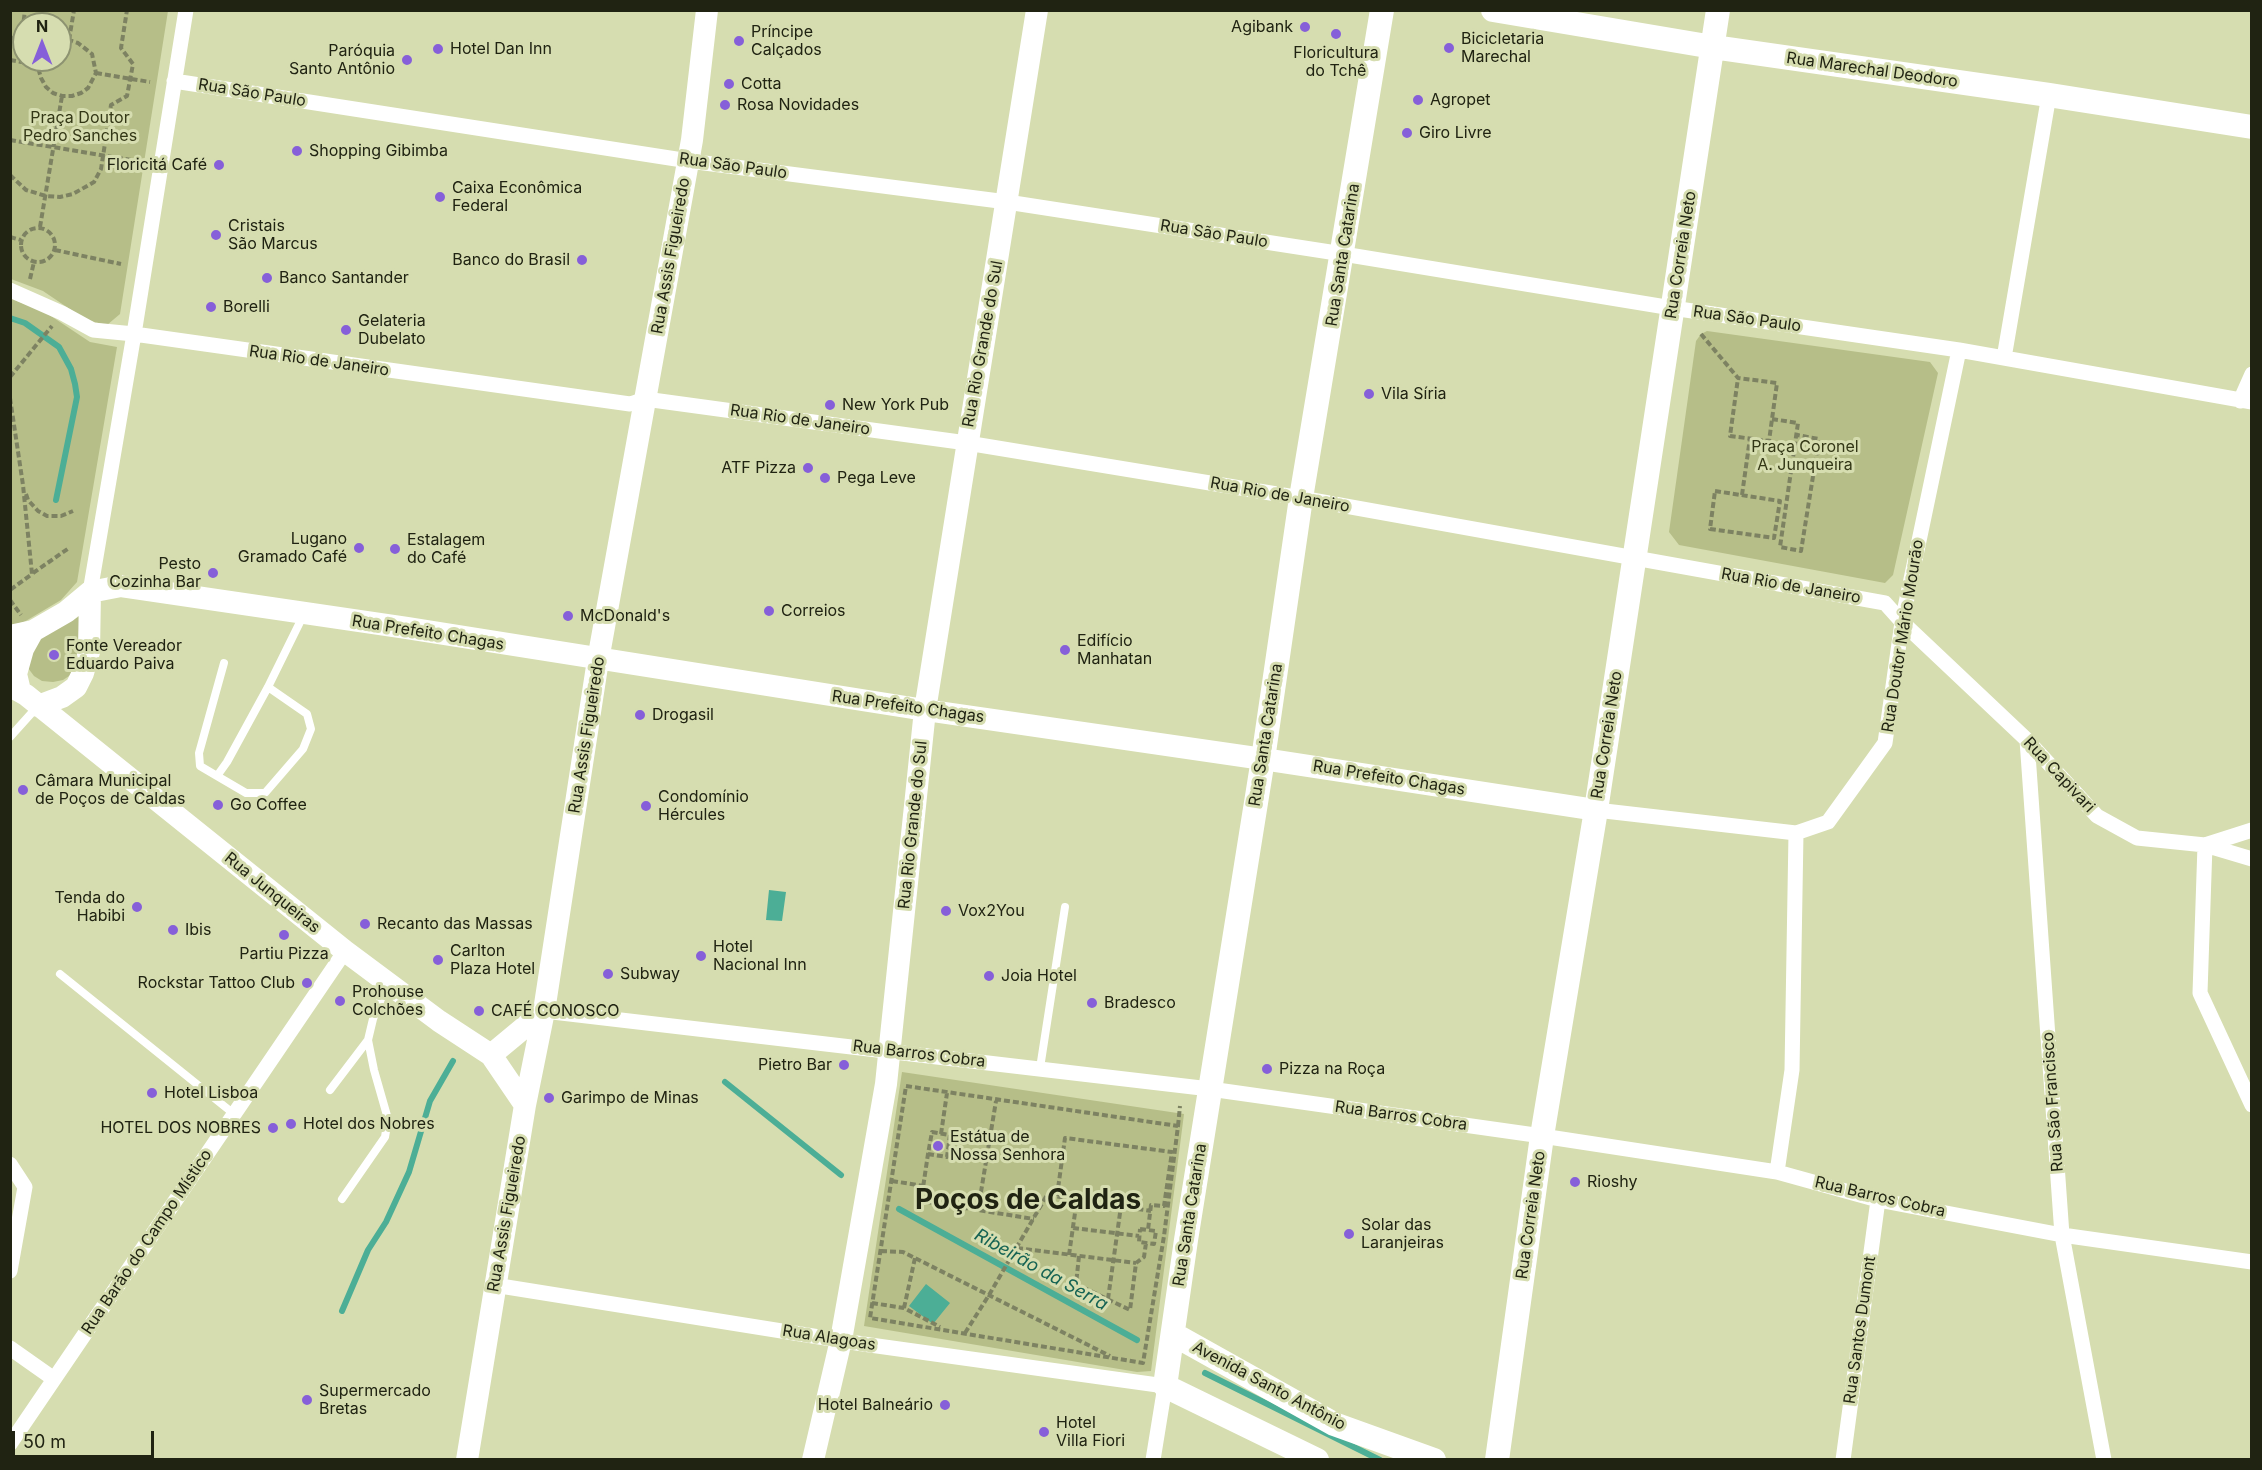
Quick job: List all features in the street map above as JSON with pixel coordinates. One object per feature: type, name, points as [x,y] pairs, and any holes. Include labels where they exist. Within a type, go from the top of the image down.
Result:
[{"type":"main road","name":"Rua Santa Catarina","points":[[1165,1386],[1263,759],[1301,498],[1382,10]]},
{"type":"main road","name":"Rua Marechal Deodoro","points":[[1493,10],[1713,47],[2049,95],[2252,127]]},
{"type":"main road","name":"Rua Correia Neto","points":[[1497,1460],[1542,1136],[1596,810],[1718,10]]},
{"type":"main road","name":"Avenida Santo Antônio","points":[[1173,1334],[1334,1424],[1434,1460]]},
{"type":"main road","points":[[1165,1386],[1317,1460]]},
{"type":"street","points":[[38,706],[62,697],[76,687],[83,673],[88,652],[90,591],[186,10]]},
{"type":"street","name":"Rua Assis Figueiredo","points":[[467,1460],[494,1285],[525,1105],[544,1011],[598,660],[689,161],[707,10]]},
{"type":"street","name":"Rua Rio Grande do Sul","points":[[813,1460],[841,1340],[886,1084],[925,710],[1037,10]]},
{"type":"street","name":"Rua São Paulo","points":[[174,81],[689,161],[1007,202],[1343,254],[1672,308],[1959,350],[2246,402]]},
{"type":"street","points":[[2004,358],[2049,95]]},
{"type":"street","name":"Rua Rio de Janeiro","points":[[10,290],[62,313],[93,330],[630,404],[645,399],[967,443],[1301,498],[1886,603],[1902,622]]},
{"type":"street","name":"Rua Doutor Mário Mourão","points":[[1796,832],[1828,822],[1885,743],[1902,622],[1959,350]]},
{"type":"street","points":[[2246,402],[2252,374]]},
{"type":"street","name":"Rua Prefeito Chagas","points":[[90,591],[121,586],[407,628],[925,710],[1596,810],[1796,832]]},
{"type":"street","points":[[10,636],[27,623],[66,612],[90,591]]},
{"type":"street","name":"Rua Capivari","points":[[1902,622],[2027,740],[2097,816],[2137,838],[2205,845],[2252,830]]},
{"type":"street","points":[[15,688],[27,623]]},
{"type":"street","name":"Rua Junqueiras","points":[[15,688],[345,951],[439,1021],[491,1055],[525,1105]]},
{"type":"street","name":"Rua São Francisco","points":[[2027,740],[2062,1235],[2104,1460]]},
{"type":"street","points":[[1777,1172],[1792,1070],[1796,832]]},
{"type":"street","points":[[2251,1102],[2200,993],[2205,845],[2252,859]]},
{"type":"street","name":"Rua Barão do Campo Místico","points":[[10,1444],[345,951]]},
{"type":"street","points":[[491,1055],[544,1011]]},
{"type":"street","name":"Rua Barros Cobra","points":[[544,1011],[1210,1089],[1542,1136],[1777,1172],[1878,1200],[2062,1235],[2252,1262]]},
{"type":"street","points":[[10,1164],[25,1187],[10,1270]]},
{"type":"street","name":"Rua Santos Dumont","points":[[1843,1460],[1878,1200]]},
{"type":"street","name":"Rua Alagoas","points":[[494,1285],[841,1340],[1165,1386]]},
{"type":"street","points":[[10,1348],[54,1379]]},
{"type":"street","name":"Rua Santa Catarina","points":[[1153,1460],[1165,1386]]},
{"type":"lane","points":[[217,776],[268,687],[304,614]]},
{"type":"lane","points":[[224,663],[199,753],[200,766],[246,793],[265,793],[303,749],[311,729],[307,714],[268,687]]},
{"type":"lane","points":[[10,737],[38,706]]},
{"type":"lane","points":[[1040,1068],[1065,907]]},
{"type":"lane","points":[[60,974],[234,1114]]},
{"type":"lane","points":[[330,1090],[368,1040],[373,1019],[387,983]]},
{"type":"lane","points":[[342,1199],[385,1137],[388,1119],[368,1040]]},
{"type":"path","points":[[10,39],[22,35],[26,10]]},
{"type":"path","points":[[10,176],[26,190],[46,196],[60,197],[83,190],[94,182],[101,169],[111,105],[127,96],[133,64],[121,48],[127,10]]},
{"type":"path","points":[[39,72],[46,87],[62,96],[72,96],[88,88],[96,73],[92,54],[86,47],[72,41]]},
{"type":"path","points":[[96,73],[150,82]]},
{"type":"path","points":[[40,227],[62,96]]},
{"type":"path","points":[[10,140],[137,161]]},
{"type":"path","points":[[40,227],[54,236],[55,250],[45,261],[34,262],[21,251],[21,240],[29,230],[40,227]]},
{"type":"path","points":[[10,237],[21,240]]},
{"type":"path","points":[[55,250],[121,264]]},
{"type":"path","points":[[30,279],[34,262]]},
{"type":"path","points":[[10,378],[54,323]]},
{"type":"path","points":[[1701,334],[1738,378],[1777,383],[1769,441],[1730,436],[1738,378]]},
{"type":"path","points":[[10,398],[23,485],[32,574]]},
{"type":"path","points":[[1772,419],[1798,423],[1780,547],[1801,551],[1819,439],[1797,435]]},
{"type":"path","points":[[1742,495],[1750,438]]},
{"type":"path","points":[[23,485],[28,500],[38,511],[47,516],[61,516],[73,511]]},
{"type":"path","points":[[1774,538],[1779,501],[1715,491],[1710,529],[1781,540]]},
{"type":"path","points":[[10,590],[69,548]]},
{"type":"path","points":[[10,600],[27,623]]},
{"type":"path","points":[[1178,1126],[906,1086],[870,1318],[1143,1363],[1164,1236],[1178,1126],[1180,1106]]},
{"type":"path","points":[[941,1134],[947,1093]]},
{"type":"path","points":[[978,1210],[996,1101]]},
{"type":"path","points":[[928,1154],[947,1157],[950,1135],[932,1132],[928,1154],[924,1186],[921,1201],[1034,1219]]},
{"type":"path","points":[[1057,1196],[1065,1138],[1172,1152],[1164,1206],[1152,1204],[1148,1230]]},
{"type":"path","points":[[948,1148],[987,1154]]},
{"type":"path","points":[[892,1181],[924,1186]]},
{"type":"path","points":[[965,1333],[1047,1195],[1151,1210]]},
{"type":"path","points":[[1069,1255],[1077,1199]]},
{"type":"path","points":[[1108,1299],[1121,1206]]},
{"type":"path","points":[[1073,1228],[1139,1236]]},
{"type":"path","points":[[1140,1229],[1148,1230],[1156,1231],[1154,1244],[1139,1242],[1140,1229]]},
{"type":"path","points":[[1155,1237],[1164,1236]]},
{"type":"path","points":[[1017,1248],[1136,1263],[1144,1257],[1146,1243]]},
{"type":"path","points":[[881,1251],[903,1252],[1116,1359]]},
{"type":"path","points":[[1079,1256],[1076,1284],[1130,1310],[1136,1263]]},
{"type":"path","points":[[904,1308],[915,1258]]},
{"type":"path","points":[[872,1303],[904,1308],[943,1329]]},
{"type":"green space","name":"Praça Doutor Pedro Sanches","points":[[10,11],[168,11],[120,314],[107,325],[86,320],[43,291],[11,279]]},
{"type":"green space","points":[[11,299],[42,310],[90,342],[117,347],[77,582],[61,600],[11,627]]},
{"type":"green space","name":"Praça Coronel A. Junqueira","points":[[1707,331],[1930,362],[1938,373],[1893,575],[1885,583],[1679,545],[1669,532],[1696,341],[1701,334]]},
{"type":"green space","points":[[80,616],[77,660],[72,674],[63,680],[53,682],[42,681],[34,676],[28,668],[34,646],[43,636]]},
{"type":"green space","points":[[902,1072],[1184,1114],[1151,1371],[1137,1372],[864,1326]]},
{"type":"water","points":[[769,890],[786,892],[782,921],[766,920]]},
{"type":"water","points":[[926,1284],[950,1303],[933,1324],[909,1306]]},
{"type":"waterway","name":"Ribeirão da Serra","points":[[10,318],[25,323],[59,347],[71,369],[75,384],[77,397],[56,500]]},
{"type":"waterway","points":[[342,1311],[368,1250],[386,1222],[409,1172],[430,1101],[453,1061]]},
{"type":"waterway","name":"Ribeirão da Serra","points":[[725,1082],[841,1175]]},
{"type":"waterway","name":"Ribeirão da Serra","points":[[899,1209],[1137,1340]]},
{"type":"waterway","name":"Ribeirão da Serra","points":[[1205,1373],[1380,1460]]},
{"type":"place","name":"Agibank","points":[[1305,27]]},
{"type":"place","name":"Floricultura do Tchê","points":[[1336,34]]},
{"type":"place","name":"Príncipe Calçados","points":[[739,41]]},
{"type":"place","name":"Bicicletaria Marechal","points":[[1449,48]]},
{"type":"place","name":"Hotel Dan Inn","points":[[438,49]]},
{"type":"place","name":"Paróquia Santo Antônio","points":[[407,60]]},
{"type":"place","name":"Cotta","points":[[729,84]]},
{"type":"place","name":"Agropet","points":[[1418,100]]},
{"type":"place","name":"Rosa Novidades","points":[[725,105]]},
{"type":"place","name":"Giro Livre","points":[[1407,133]]},
{"type":"place","name":"Shopping Gibimba","points":[[297,151]]},
{"type":"place","name":"Floricitá Café","points":[[219,165]]},
{"type":"place","name":"Caixa Econômica Federal","points":[[440,197]]},
{"type":"place","name":"Cristais São Marcus","points":[[216,235]]},
{"type":"place","name":"Banco do Brasil","points":[[582,260]]},
{"type":"place","name":"Banco Santander","points":[[267,278]]},
{"type":"place","name":"Borelli","points":[[211,307]]},
{"type":"place","name":"Gelateria Dubelato","points":[[346,330]]},
{"type":"place","name":"Vila Síria","points":[[1369,394]]},
{"type":"place","name":"New York Pub","points":[[830,405]]},
{"type":"place","name":"ATF Pizza","points":[[808,468]]},
{"type":"place","name":"Pega Leve","points":[[825,478]]},
{"type":"place","name":"Lugano Gramado Café","points":[[359,548]]},
{"type":"place","name":"Estalagem do Café","points":[[395,549]]},
{"type":"place","name":"Pesto Cozinha Bar","points":[[213,573]]},
{"type":"place","name":"Correios","points":[[769,611]]},
{"type":"place","name":"McDonald's","points":[[568,616]]},
{"type":"place","name":"Edifício Manhatan","points":[[1065,650]]},
{"type":"place","name":"Fonte Vereador Eduardo Paiva","points":[[54,655]]},
{"type":"place","name":"Drogasil","points":[[640,715]]},
{"type":"place","name":"Câmara Municipal de Poços de Caldas","points":[[23,790]]},
{"type":"place","name":"Go Coffee","points":[[218,805]]},
{"type":"place","name":"Condomínio Hércules","points":[[646,806]]},
{"type":"place","name":"Tenda do Habibi","points":[[137,907]]},
{"type":"place","name":"Vox2You","points":[[946,911]]},
{"type":"place","name":"Recanto das Massas","points":[[365,924]]},
{"type":"place","name":"Ibis","points":[[173,930]]},
{"type":"place","name":"Partiu Pizza","points":[[284,935]]},
{"type":"place","name":"Hotel Nacional Inn","points":[[701,956]]},
{"type":"place","name":"Carlton Plaza Hotel","points":[[438,960]]},
{"type":"place","name":"Subway","points":[[608,974]]},
{"type":"place","name":"Joia Hotel","points":[[989,976]]},
{"type":"place","name":"Rockstar Tattoo Club","points":[[307,983]]},
{"type":"place","name":"Prohouse Colchões","points":[[340,1001]]},
{"type":"place","name":"Bradesco","points":[[1092,1003]]},
{"type":"place","name":"CAFÉ CONOSCO","points":[[479,1011]]},
{"type":"place","name":"Pietro Bar","points":[[844,1065]]},
{"type":"place","name":"Pizza na Roça","points":[[1267,1069]]},
{"type":"place","name":"Hotel Lisboa","points":[[152,1093]]},
{"type":"place","name":"Garimpo de Minas","points":[[549,1098]]},
{"type":"place","name":"Hotel dos Nobres","points":[[291,1124]]},
{"type":"place","name":"HOTEL DOS NOBRES","points":[[273,1128]]},
{"type":"place","name":"Estátua de Nossa Senhora","points":[[938,1146]]},
{"type":"place","name":"Rioshy","points":[[1575,1182]]},
{"type":"place","name":"Solar das Laranjeiras","points":[[1349,1234]]},
{"type":"place","name":"Supermercado Bretas","points":[[307,1400]]},
{"type":"place","name":"Hotel Balneário","points":[[945,1405]]},
{"type":"place","name":"Hotel Villa Fiori","points":[[1044,1432]]},
{"type":"district","name":"Poços de Caldas","points":[[1028,1201]]}]
